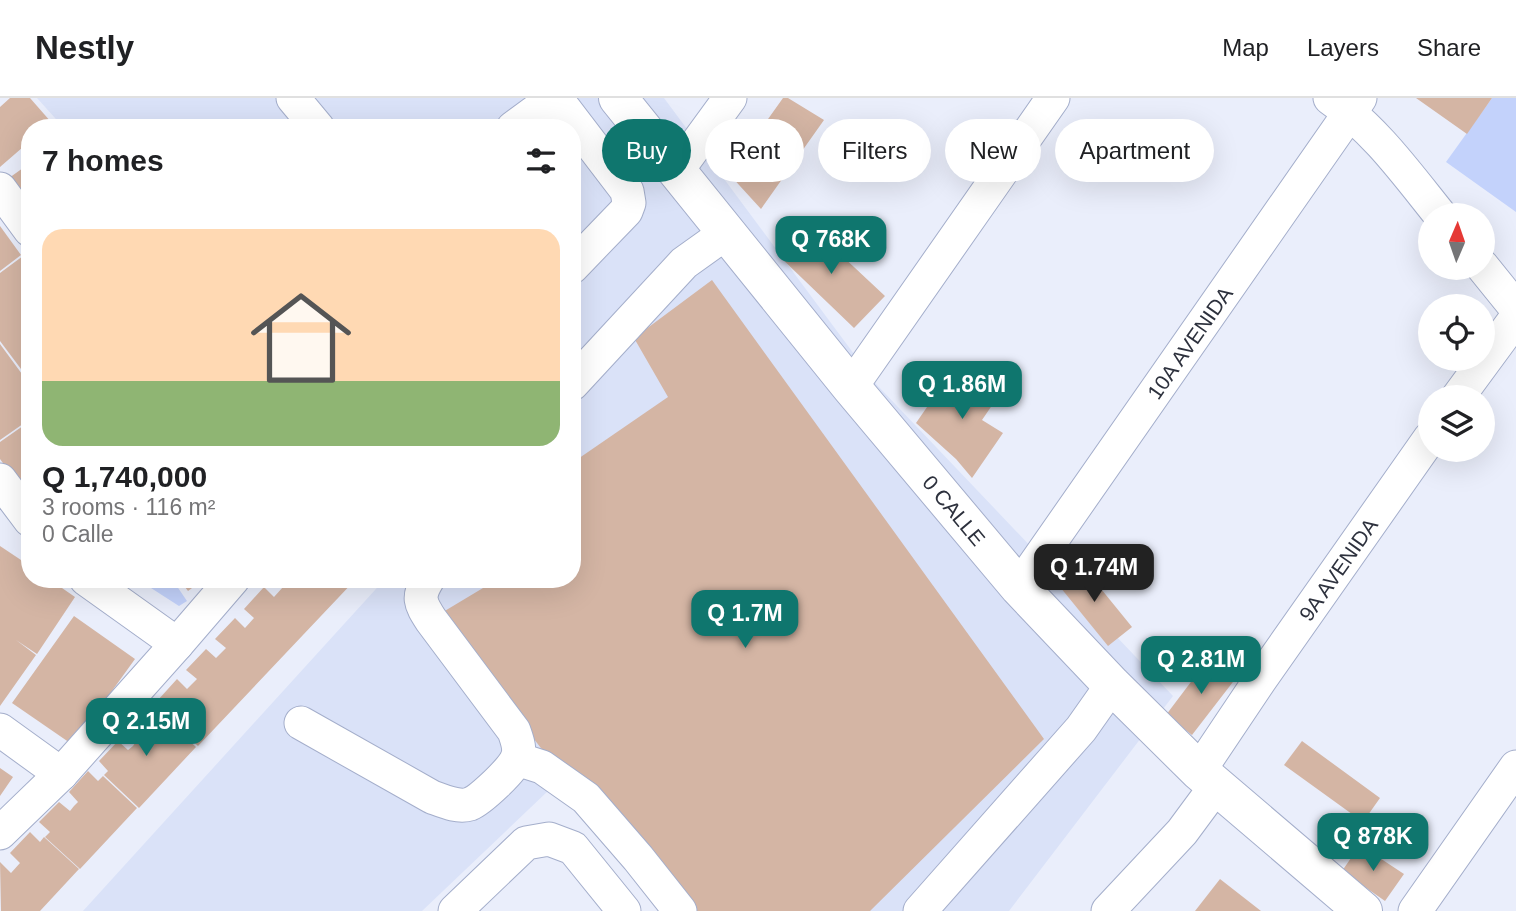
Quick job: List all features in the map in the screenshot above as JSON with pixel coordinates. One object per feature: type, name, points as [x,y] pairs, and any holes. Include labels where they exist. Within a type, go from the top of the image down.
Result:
[{"type":"main road","name":"0 CALLE","points":[[618,98],[634,119]]},
{"type":"main road","name":"0 CALLE","points":[[684,182],[1019,587],[1112,685],[1344,905]]},
{"type":"street","points":[[293,98],[310,119]]},
{"type":"street","points":[[526,119],[555,98],[571,119]]},
{"type":"street","points":[[691,151],[730,98]]},
{"type":"street","points":[[851,387],[1053,98]]},
{"type":"street","points":[[1347,103],[1430,203]]},
{"type":"street","name":"10A AVENIDA","points":[[1019,587],[1347,103]]},
{"type":"street","points":[[581,132],[627,191],[629,203],[626,211],[581,258]]},
{"type":"street","points":[[0,190],[21,217]]},
{"type":"street","points":[[581,374],[684,263],[726,233]]},
{"type":"street","points":[[1494,280],[1516,307]]},
{"type":"street","points":[[1467,385],[1516,318]]},
{"type":"street","name":"9A AVENIDA","points":[[1108,911],[1182,832],[1260,680],[1418,455]]},
{"type":"street","points":[[0,480],[21,508]]},
{"type":"street","points":[[0,520],[21,534]]},
{"type":"street","points":[[99,588],[177,644]]},
{"type":"street","points":[[0,832],[61,774],[225,588]]},
{"type":"street","points":[[301,723],[448,804],[469,804],[504,777],[517,759],[519,745],[514,731],[430,620],[421,604],[422,588]]},
{"type":"street","points":[[920,911],[1081,729],[1112,685]]},
{"type":"street","points":[[0,730],[61,774]]},
{"type":"street","points":[[517,759],[542,767],[586,797],[680,911]]},
{"type":"street","points":[[1415,911],[1516,767]]},
{"type":"street","points":[[454,911],[526,844],[550,839],[573,848],[624,911]]},
{"type":"shaded area","points":[[37,98],[664,98],[680,119],[602,119],[602,182],[691,182],[691,134],[705,153],[705,182],[726,182],[877,385],[1173,696],[1009,911],[675,911],[569,771],[422,911],[83,911],[377,588],[581,588],[581,119],[56,119]]},
{"type":"shaded area","points":[[1492,98],[1516,98],[1516,212],[1446,162]]},
{"type":"shaded area","points":[[151,588],[178,588],[187,601],[179,606]]},
{"type":"building","points":[[10,98],[30,98],[48,119],[21,119],[21,149],[0,167],[0,107]]},
{"type":"building","points":[[783,98],[788,98],[822,119],[818,119],[818,128],[804,148],[804,119],[768,119]]},
{"type":"building","points":[[1416,98],[1492,98],[1467,134]]},
{"type":"building","points":[[21,169],[21,195],[9,178]]},
{"type":"building","points":[[736,182],[780,182],[761,209]]},
{"type":"building","points":[[808,224],[885,296],[854,328],[778,255]]},
{"type":"building","points":[[0,226],[21,255],[0,271]]},
{"type":"building","points":[[21,257],[21,369],[0,341],[0,273]]},
{"type":"building","points":[[712,280],[1044,739],[870,911],[667,911],[438,615],[483,588],[581,588],[581,457],[668,397],[634,338]]},
{"type":"building","points":[[0,344],[21,373],[21,425],[0,440]]},
{"type":"building","points":[[954,368],[997,398],[982,420],[1003,433],[972,478],[956,459],[916,423]]},
{"type":"building","points":[[21,427],[21,488],[0,459],[0,442]]},
{"type":"building","points":[[0,546],[21,560],[21,588],[62,588],[75,597],[37,654],[16,640],[36,655],[0,706]]},
{"type":"building","points":[[1080,563],[1132,627],[1108,646],[1056,582]]},
{"type":"building","points":[[263,588],[274,597],[282,588],[347,588],[198,746],[163,714],[167,710],[158,700],[177,679],[187,689],[197,679],[186,670],[206,649],[216,658],[226,648],[215,639],[235,618],[245,628],[254,618],[244,609]]},
{"type":"building","points":[[74,616],[135,659],[73,745],[12,703]]},
{"type":"building","points":[[1209,658],[1236,678],[1192,735],[1166,715]]},
{"type":"building","points":[[147,710],[157,719],[161,715],[196,747],[139,808],[104,775],[108,771],[99,761],[118,741],[128,750],[133,746],[137,740],[127,731]]},
{"type":"building","points":[[1302,741],[1380,798],[1363,822],[1284,765]]},
{"type":"building","points":[[0,768],[13,777],[0,796]]},
{"type":"building","points":[[88,771],[98,781],[103,776],[137,808],[80,869],[45,837],[50,832],[39,822],[59,802],[70,811],[78,802],[69,792]]},
{"type":"building","points":[[30,832],[40,842],[44,837],[79,869],[40,911],[1,911],[0,862],[11,873],[20,863],[10,853]]},
{"type":"building","points":[[1360,845],[1404,874],[1385,901],[1342,871]]},
{"type":"building","points":[[1220,879],[1261,911],[1195,911]]}]
